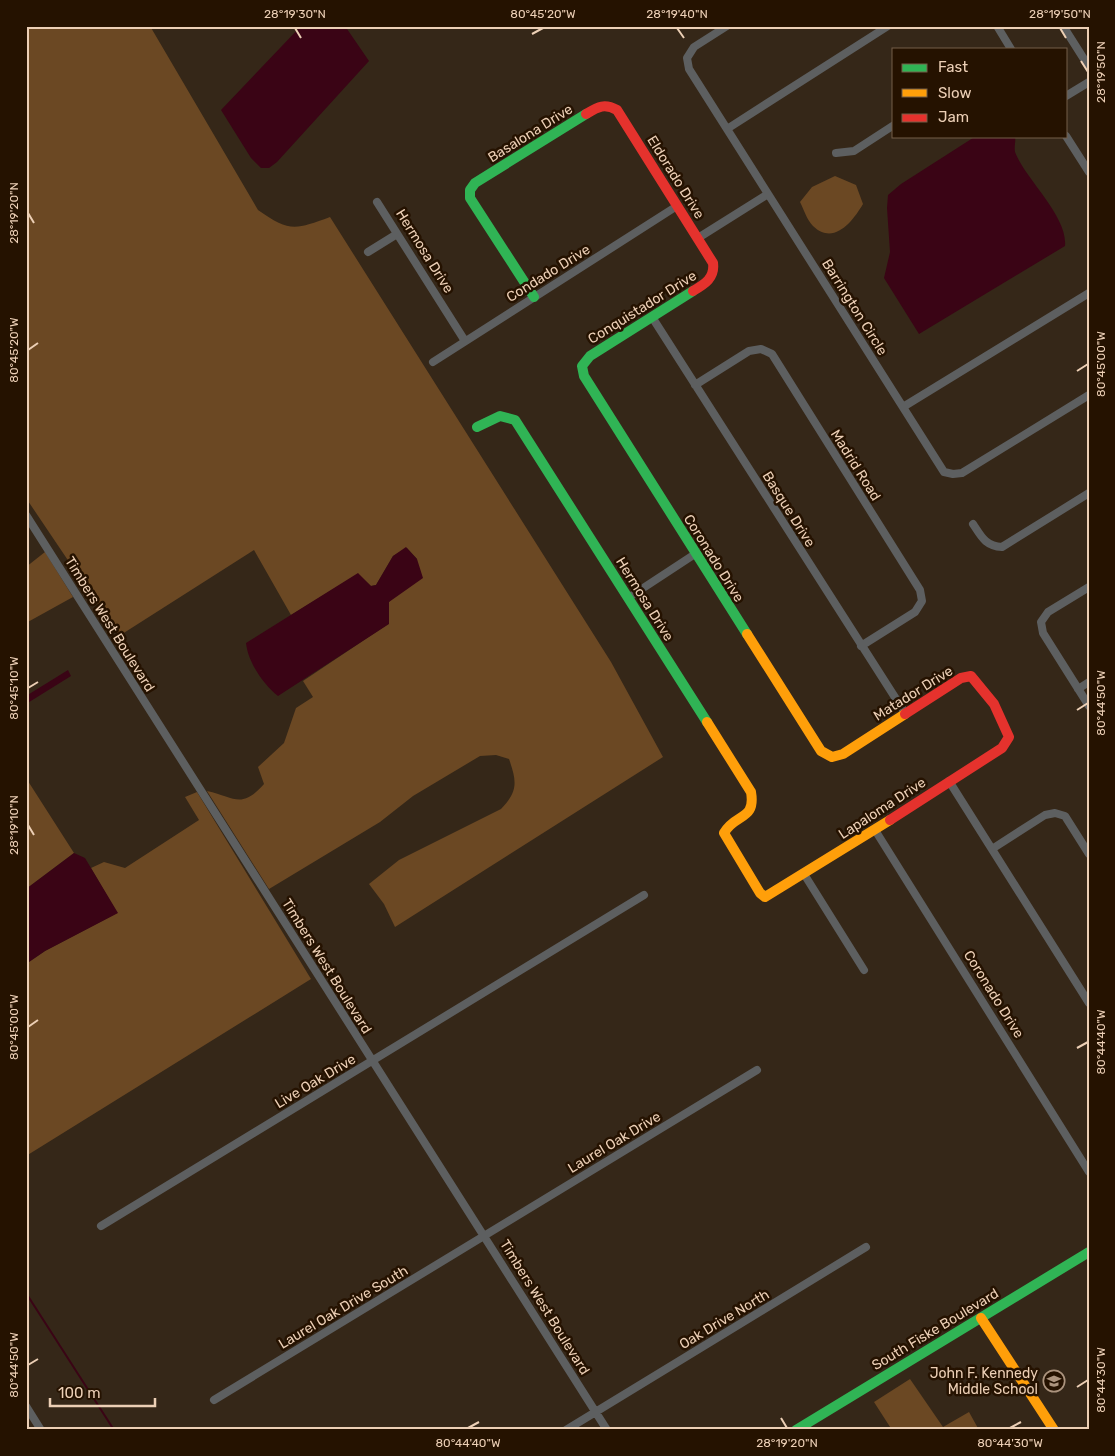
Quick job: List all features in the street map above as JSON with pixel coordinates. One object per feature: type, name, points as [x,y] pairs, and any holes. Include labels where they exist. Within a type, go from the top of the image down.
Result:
[{"type":"street","name":"Barrington Circle","points":[[727,26],[694,47],[687,58],[689,69],[944,472],[962,473],[1089,395]]},
{"type":"street","points":[[726,129],[888,26]]},
{"type":"street","points":[[997,26],[1010,48]]},
{"type":"street","points":[[1063,26],[1089,67]]},
{"type":"street","points":[[1068,95],[1089,82]]},
{"type":"street","name":"Basalona Drive","points":[[534,297],[470,198],[470,190],[476,184],[600,106],[608,105]]},
{"type":"street","name":"Eldorado Drive","points":[[608,105],[617,110],[698,238],[713,263],[714,270]]},
{"type":"street","points":[[836,153],[854,151],[892,127]]},
{"type":"street","points":[[1067,138],[1089,172]]},
{"type":"street","points":[[698,238],[768,194]]},
{"type":"street","name":"Hermosa Drive","points":[[377,202],[465,341]]},
{"type":"street","name":"Condado Drive","points":[[433,362],[678,206]]},
{"type":"street","points":[[368,252],[397,234]]},
{"type":"street","name":"Conquistador Drive","points":[[582,366],[590,356],[709,281],[714,270]]},
{"type":"street","points":[[904,407],[1089,293]]},
{"type":"street","name":"Basque Drive","points":[[652,316],[905,713]]},
{"type":"street","name":"Madrid Road","points":[[695,385],[749,351],[761,349],[772,354],[920,590],[922,601],[915,612],[861,646]]},
{"type":"street","name":"Coronado Drive","points":[[582,366],[584,376],[695,554],[821,751],[832,757]]},
{"type":"street","name":"Hermosa Drive","points":[[478,427],[496,415],[506,415],[515,420],[751,792],[753,803],[750,812],[728,826],[724,833],[726,840],[760,893],[765,897]]},
{"type":"street","points":[[973,524],[986,543],[993,547],[1002,547],[1089,493]]},
{"type":"street","name":"Timbers West Boulevard","points":[[26,515],[607,1430]]},
{"type":"street","points":[[628,598],[695,554]]},
{"type":"street","points":[[1089,587],[1048,612],[1040,622],[1043,633],[1089,706]]},
{"type":"street","name":"Matador Drive","points":[[832,757],[843,754],[960,678],[971,676],[979,681],[1007,726],[1009,737]]},
{"type":"street","points":[[1078,689],[1089,682]]},
{"type":"street","name":"Lapaloma Drive","points":[[765,897],[875,830],[1002,748],[1009,737]]},
{"type":"street","points":[[949,781],[1089,1003]]},
{"type":"street","points":[[992,849],[1045,815],[1055,813],[1065,816],[1089,854]]},
{"type":"street","name":"Coronado Drive","points":[[875,830],[1089,1172]]},
{"type":"street","points":[[804,874],[864,970]]},
{"type":"street","name":"Live Oak Drive","points":[[101,1226],[644,895]]},
{"type":"street","name":"Laurel Oak Drive","points":[[485,1236],[757,1070]]},
{"type":"street","name":"Laurel Oak Drive South","points":[[214,1400],[485,1236]]},
{"type":"street","name":"Oak Drive North","points":[[566,1430],[866,1247]]},
{"type":"street","name":"South Fiske Boulevard","points":[[802,1428],[1089,1252]]},
{"type":"street","points":[[981,1318],[1054,1430]]},
{"type":"street","points":[[26,1406],[42,1430]]},
{"type":"shaded area","points":[[26,26],[150,26],[258,210],[277,222],[292,227],[330,217],[611,662],[663,757],[395,927],[384,904],[369,884],[399,860],[501,809],[511,797],[514,786],[514,774],[509,759],[496,755],[480,756],[413,796],[380,822],[269,889],[207,791],[237,800],[249,797],[264,784],[258,767],[284,743],[296,708],[313,697],[303,681],[388,624],[389,602],[417,559],[407,548],[393,556],[376,585],[371,586],[358,574],[291,615],[254,550],[119,636],[26,498]]},
{"type":"shaded area","points":[[301,26],[345,26],[369,61],[277,162],[269,168],[261,168],[251,158],[221,110]]},
{"type":"shaded area","points":[[973,138],[1015,138],[1015,152],[1020,163],[1053,210],[1064,234],[1065,246],[919,334],[884,278],[890,252],[888,195],[901,184]]},
{"type":"shaded area","points":[[835,176],[856,185],[863,204],[842,229],[828,233],[813,226],[800,202],[812,187]]},
{"type":"shaded area","points":[[406,547],[417,559],[423,578],[389,602],[389,624],[278,696],[272,691],[253,665],[246,643],[358,573],[371,586],[376,585],[393,556]]},
{"type":"shaded area","points":[[45,552],[73,597],[26,623],[26,567]]},
{"type":"shaded area","points":[[68,670],[71,676],[26,704],[26,696]]},
{"type":"shaded area","points":[[26,778],[74,853],[26,889]]},
{"type":"shaded area","points":[[197,792],[311,979],[26,1156],[26,964],[45,951],[117,913],[91,868],[104,862],[125,868],[199,820],[185,797]]},
{"type":"shaded area","points":[[74,853],[85,858],[118,913],[45,951],[26,964],[26,889]]},
{"type":"shaded area","points":[[910,1379],[943,1427],[969,1412],[979,1430],[892,1430],[874,1402]]},
{"type":"waterway","points":[[26,1293],[114,1430]]},
{"type":"traffic: fast","points":[[534,297],[470,198],[470,190],[475,183],[586,114]]},
{"type":"traffic: fast","points":[[693,291],[590,356],[582,366],[584,376],[747,634]]},
{"type":"traffic: fast","points":[[477,427],[500,416],[515,420],[707,722]]},
{"type":"traffic: fast","points":[[796,1430],[1089,1252]]},
{"type":"traffic: slow","points":[[747,634],[821,751],[832,757],[843,754],[905,714]]},
{"type":"traffic: slow","points":[[707,722],[751,792],[752,801],[748,812],[734,822],[724,833],[760,893],[765,897],[890,820]]},
{"type":"traffic: slow","points":[[981,1318],[1054,1430]]},
{"type":"traffic: jam","points":[[586,114],[594,109],[605,106],[617,110],[713,263],[711,277],[693,291]]},
{"type":"traffic: jam","points":[[890,820],[1002,748],[1009,737],[994,704],[971,676],[961,678],[905,714]]},
{"type":"place","name":"John F. Kennedy Middle School","points":[[1054,1381]]}]
